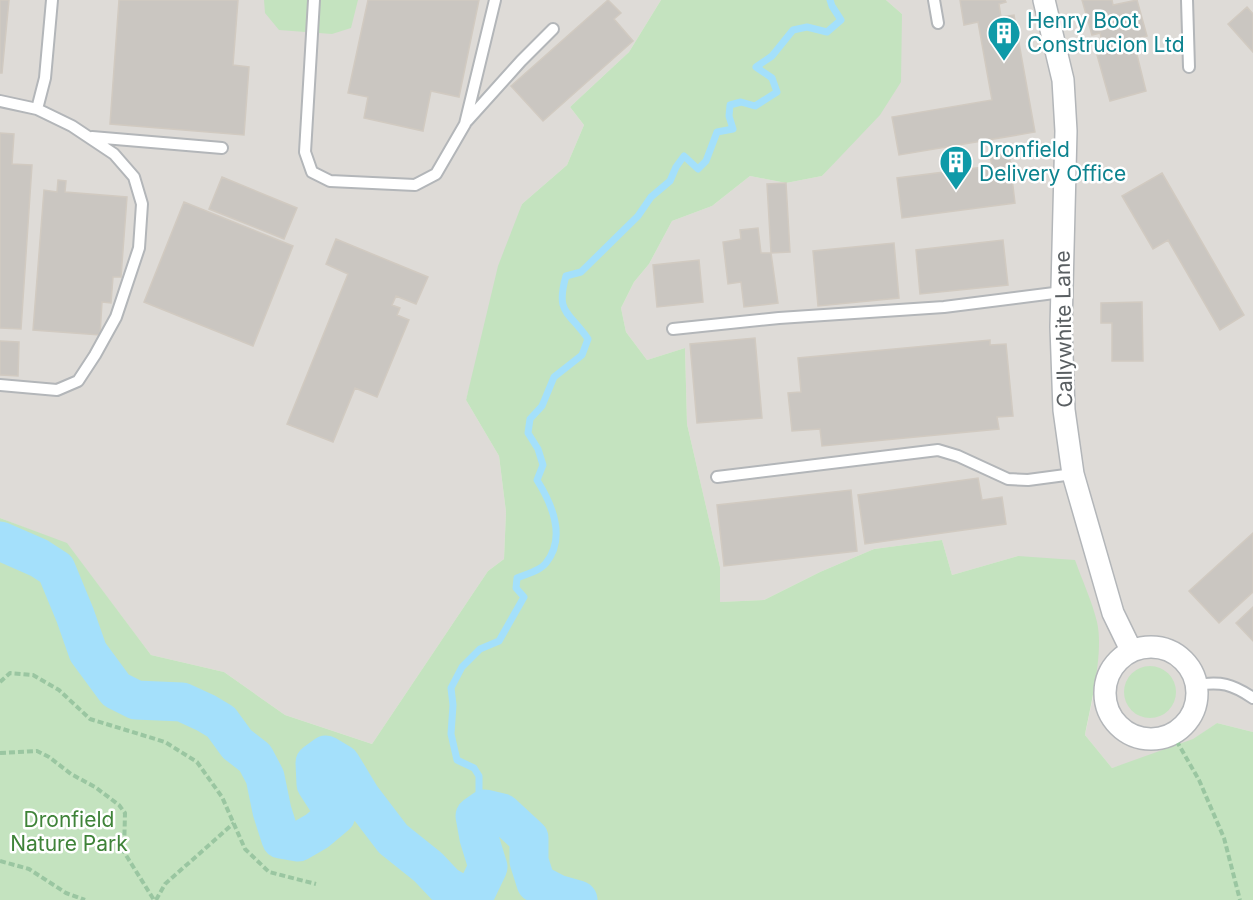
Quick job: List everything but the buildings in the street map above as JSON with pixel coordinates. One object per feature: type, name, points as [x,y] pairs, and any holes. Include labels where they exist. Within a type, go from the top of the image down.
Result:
[{"type":"street","name":"Callywhite Lane","points":[[1044,0],[1063,80],[1066,131],[1062,292],[1064,410],[1073,474],[1113,613],[1131,650]]},
{"type":"street","points":[[1150,646],[1164,648],[1178,655],[1188,665],[1196,685],[1195,708],[1187,721],[1162,738],[1147,739],[1131,735],[1118,726],[1109,713],[1105,698],[1105,682],[1111,668],[1131,650],[1150,646]]},
{"type":"lane","points":[[37,109],[45,78],[52,0]]},
{"type":"lane","points":[[314,0],[305,152],[312,172],[330,181],[415,185],[436,174],[465,124],[553,29]]},
{"type":"lane","points":[[465,124],[495,0]]},
{"type":"lane","points":[[934,0],[938,24]]},
{"type":"lane","points":[[1186,0],[1189,67]]},
{"type":"lane","points":[[0,101],[37,109],[72,126],[114,154],[134,177],[142,204],[139,248],[119,307],[95,355],[78,381],[57,390],[0,386]]},
{"type":"lane","points":[[89,137],[222,148]]},
{"type":"lane","points":[[673,329],[779,318],[944,307],[1062,292]]},
{"type":"lane","points":[[717,477],[938,450],[958,456],[1008,478],[1028,480],[1073,474]]},
{"type":"lane","points":[[1196,685],[1223,682],[1253,698]]},
{"type":"path","points":[[0,682],[10,673],[33,675],[59,690],[90,719],[165,742],[198,762],[222,797],[245,849],[269,872],[316,884]]},
{"type":"path","points":[[1172,733],[1199,780],[1224,838],[1240,900]]},
{"type":"path","points":[[0,753],[37,751],[95,787],[119,805],[125,813],[124,852],[155,900],[165,884],[234,823]]},
{"type":"path","points":[[0,861],[29,869],[66,893],[86,900]]},
{"type":"shaded area","points":[[0,0],[661,0],[629,52],[570,107],[584,125],[567,165],[522,204],[466,400],[499,456],[506,512],[504,559],[488,571],[372,744],[285,715],[224,672],[151,655],[67,544],[0,518]]},
{"type":"shaded area","points":[[886,0],[1253,0],[1253,732],[1217,723],[1184,746],[1112,768],[1085,735],[1093,697],[1098,650],[1097,624],[1018,556],[952,575],[942,540],[874,549],[820,572],[764,600],[720,602],[720,567],[687,424],[685,348],[647,360],[626,332],[621,308],[634,282],[649,264],[672,221],[712,206],[750,176],[786,183],[822,176],[839,157],[902,14]]},
{"type":"green space","points":[[264,0],[358,0],[351,28],[332,34],[279,30],[265,13]]},
{"type":"green space","name":"Dronfield Nature Park","points":[[661,0],[886,0],[902,14],[901,82],[880,115],[822,176],[786,183],[750,176],[712,206],[672,221],[649,264],[634,282],[621,308],[626,332],[647,360],[685,348],[687,424],[720,567],[720,602],[764,600],[820,572],[874,549],[942,540],[952,575],[1018,556],[1075,560],[1092,606],[1099,634],[1096,678],[1085,735],[1112,768],[1193,739],[1217,723],[1253,732],[1253,900],[0,900],[0,518],[67,543],[151,655],[224,672],[285,715],[372,744],[488,571],[504,559],[506,512],[499,456],[466,400],[498,266],[522,204],[567,165],[584,125],[570,107],[629,52]]},
{"type":"green space","points":[[1145,666],[1155,666],[1169,673],[1176,692],[1169,711],[1155,718],[1145,718],[1135,714],[1128,707],[1124,697],[1124,687],[1128,677],[1135,670]]},
{"type":"waterway","points":[[485,809],[479,794],[479,776],[474,768],[457,760],[451,734],[453,705],[451,688],[462,667],[480,649],[499,641],[524,597],[516,588],[517,578],[543,566],[556,542],[552,510],[537,480],[543,465],[538,449],[528,433],[530,419],[542,406],[554,377],[582,355],[588,339],[563,305],[566,276],[581,272],[638,216],[651,197],[670,181],[684,156],[698,169],[706,161],[717,132],[733,129],[729,116],[730,105],[741,102],[755,106],[777,92],[772,78],[756,67],[772,56],[793,30],[807,27],[827,32],[841,20],[830,0]]},
{"type":"waterway","points":[[0,541],[39,558],[56,569],[88,652],[116,690],[136,700],[182,702],[206,713],[221,722],[237,744],[255,758],[265,777],[281,839],[298,842],[317,831],[336,815],[316,784],[315,763],[326,755],[341,764],[361,797],[393,839],[428,867],[445,885],[462,895],[477,890],[488,867],[475,816],[485,809],[502,813],[529,838],[529,861],[536,883],[557,894],[578,900]]},
{"type":"place","name":"Henry Boot Construcion Ltd","points":[[1004,62]]},
{"type":"place","name":"Dronfield Delivery Office","points":[[956,191]]}]
